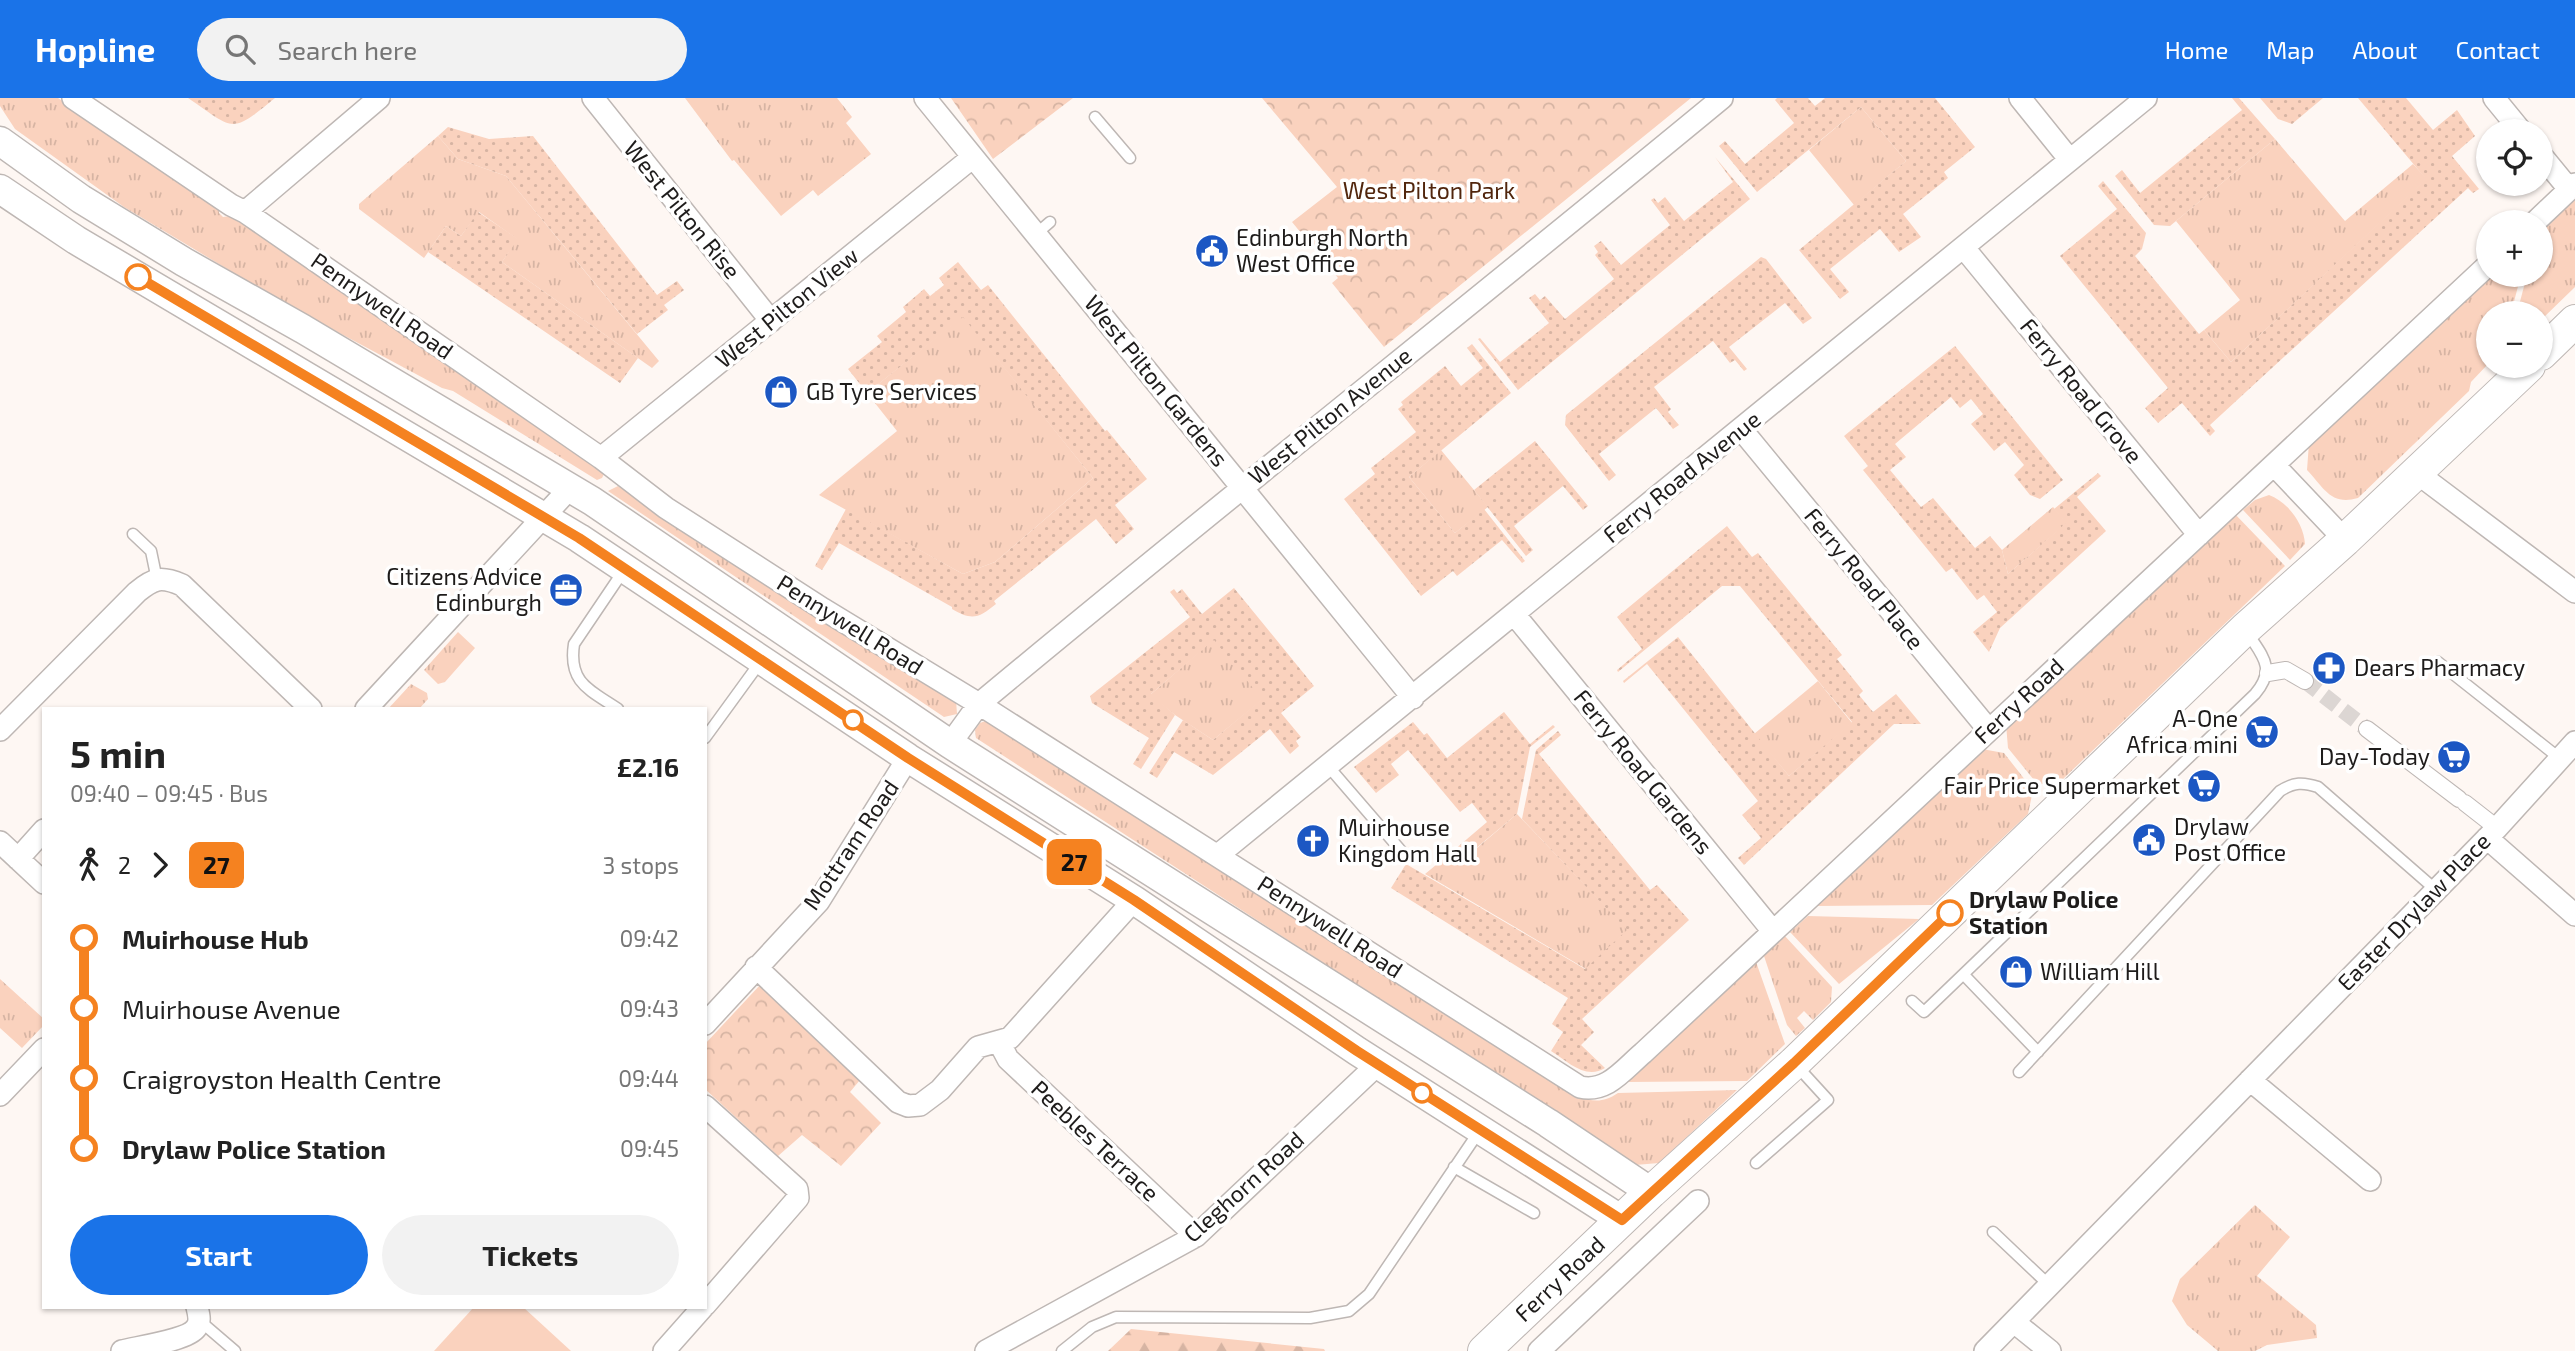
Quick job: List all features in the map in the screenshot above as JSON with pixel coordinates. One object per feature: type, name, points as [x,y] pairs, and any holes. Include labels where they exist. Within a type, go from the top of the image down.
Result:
[{"type":"main road","points":[[2553,342],[2575,321]]},
{"type":"main road","name":"Ferry Road","points":[[1484,1351],[1651,1192],[1794,1063],[2245,629],[2345,540],[2516,378]]},
{"type":"street","name":"Pennywell Road","points":[[73,98],[245,212],[601,458],[666,508],[822,609],[979,704],[1218,855],[1580,1087],[1591,1089],[1606,1086],[1643,1054]]},
{"type":"street","points":[[245,212],[379,98]]},
{"type":"street","name":"West Pilton Rise","points":[[593,98],[771,321]]},
{"type":"street","name":"West Pilton Gardens","points":[[925,98],[973,157],[1043,228],[1242,486],[1413,698]]},
{"type":"street","name":"West Pilton Avenue","points":[[950,744],[979,704],[1242,486],[1470,305],[1721,98]]},
{"type":"street","points":[[2020,98],[2070,160]]},
{"type":"street","name":"Ferry Road Avenue","points":[[1218,855],[2147,98]]},
{"type":"street","points":[[2494,98],[2511,119]]},
{"type":"street","name":"Pennywell Road","points":[[0,141],[81,199],[161,248],[314,335],[592,501],[950,744],[1503,1094],[1651,1192]]},
{"type":"street","name":"West Pilton View","points":[[601,458],[973,157]]},
{"type":"street","points":[[2548,210],[2572,187],[2553,167]]},
{"type":"street","points":[[0,189],[76,240],[625,568],[908,758],[1134,900],[1378,1064],[1622,1220]]},
{"type":"street","name":"Ferry Road Grove","points":[[1964,248],[2199,535]]},
{"type":"street","name":"Ferry Road","points":[[1643,1054],[1772,930],[2476,276]]},
{"type":"street","name":"Ferry Road Place","points":[[1741,429],[1988,729]]},
{"type":"street","points":[[2274,465],[2345,540]]},
{"type":"street","points":[[2417,472],[2575,592]]},
{"type":"street","points":[[368,707],[570,488]]},
{"type":"street","points":[[0,730],[137,592],[149,582],[166,578],[182,585],[309,707]]},
{"type":"street","name":"Ferry Road Gardens","points":[[1514,614],[1772,930]]},
{"type":"street","points":[[2268,673],[2286,670],[2305,681]]},
{"type":"street","points":[[2367,729],[2462,801],[2575,915]]},
{"type":"street","name":"Easter Drylaw Place","points":[[1985,1351],[2437,890],[2575,741]]},
{"type":"street","points":[[936,774],[950,744]]},
{"type":"street","name":"Mottram Road","points":[[707,1020],[819,901],[908,758]]},
{"type":"street","points":[[18,859],[42,832]]},
{"type":"street","points":[[0,842],[42,881]]},
{"type":"street","points":[[756,967],[888,1093],[906,1106],[920,1105],[930,1099],[978,1047],[1010,1038],[1134,900]]},
{"type":"street","name":"Peebles Terrace","points":[[999,1042],[1008,1059],[1196,1236]]},
{"type":"street","points":[[0,1095],[42,1051]]},
{"type":"street","name":"Cleghorn Road","points":[[986,1351],[1196,1236],[1378,1064]]},
{"type":"street","points":[[2250,1080],[2370,1180]]},
{"type":"street","points":[[707,1108],[797,1189],[798,1198],[707,1303]]},
{"type":"street","name":"Ferry Road","points":[[1539,1351],[1698,1201]]},
{"type":"street","points":[[664,1351],[701,1309]]},
{"type":"street","points":[[122,1351],[195,1331],[198,1314]]},
{"type":"street","points":[[2014,1322],[2050,1351]]},
{"type":"lane","points":[[1095,117],[1130,158]]},
{"type":"lane","points":[[133,534],[151,551],[157,580]]},
{"type":"lane","points":[[615,707],[577,678],[572,657],[574,644],[625,568]]},
{"type":"lane","points":[[1912,1000],[1924,1012],[2256,694],[2268,673],[2262,655],[2245,629]]},
{"type":"lane","points":[[707,735],[762,659]]},
{"type":"lane","points":[[2438,662],[2558,757]]},
{"type":"lane","points":[[1328,766],[1403,853]]},
{"type":"lane","points":[[2019,1072],[2280,791],[2291,784],[2306,783],[2318,787],[2437,890]]},
{"type":"lane","points":[[1964,975],[2038,1052]]},
{"type":"lane","points":[[1756,1163],[1828,1100],[1794,1063]]},
{"type":"lane","points":[[1062,1351],[1092,1328],[1116,1317],[1310,1318],[1349,1311],[1369,1294],[1480,1130]]},
{"type":"lane","points":[[1454,1167],[1534,1213]]},
{"type":"lane","points":[[1993,1232],[2050,1286]]},
{"type":"lane","points":[[198,1314],[235,1351]]},
{"type":"green space","points":[[0,98],[58,98],[218,206],[223,217],[230,216],[320,271],[599,462],[604,474],[602,478],[597,480],[453,391],[442,388],[289,306],[124,207],[15,129],[0,106]]},
{"type":"green space","points":[[188,98],[275,98],[249,118],[232,124],[215,117]]},
{"type":"green space","points":[[685,98],[837,98],[852,117],[846,123],[871,154],[818,196],[813,190],[781,216],[734,160],[732,161]]},
{"type":"green space","points":[[951,98],[1073,98],[993,159]]},
{"type":"green space","name":"West Pilton Park","points":[[1262,98],[1691,98],[1384,347],[1332,283],[1338,278],[1292,222],[1337,187]]},
{"type":"green space","points":[[1808,98],[1815,106],[1825,98],[1935,98],[1975,147],[1944,172],[1948,178],[1903,214],[1921,237],[1899,252],[1880,229],[1830,269],[1849,292],[1840,299],[1799,250],[1906,161],[1861,107],[1757,192],[1719,146],[1725,141],[1745,164],[1794,123],[1775,100]]},
{"type":"green space","points":[[2232,98],[2239,98],[2275,139],[2170,226],[2154,225],[2115,176],[2122,170],[2140,193],[2242,110]]},
{"type":"green space","points":[[2260,98],[2323,98],[2292,124],[2278,119]]},
{"type":"green space","points":[[2358,98],[2406,98],[2433,130],[2457,110],[2475,136],[2452,156],[2476,185],[2476,191],[2473,193],[2468,188],[2210,425],[2215,431],[2210,436],[2182,403],[2158,423],[2145,408],[2168,388],[2060,256],[2117,209],[2098,186],[2103,181],[2146,233],[2142,249],[2135,256],[2199,334],[2204,330],[2231,362],[2426,179]]},
{"type":"green space","points":[[1861,107],[1906,161],[1854,205],[1809,150]]},
{"type":"green space","points":[[448,127],[489,139],[533,136],[657,295],[677,281],[684,290],[664,305],[668,310],[637,334],[506,176],[458,159],[438,136]]},
{"type":"green space","points":[[438,136],[458,159],[506,176],[659,361],[652,368],[502,262],[517,239],[479,212],[461,236],[446,226],[424,258],[359,209],[359,204]]},
{"type":"green space","points":[[2275,139],[2345,221],[2413,164],[2427,179],[2231,362],[2204,330],[2240,300],[2176,221]]},
{"type":"green space","points":[[1715,157],[1750,199],[1518,390],[1478,339],[1480,338],[1500,362],[1549,323],[1529,298],[1535,294],[1540,300],[1545,296],[1565,319],[1614,279],[1595,255],[1598,252],[1594,246],[1601,241],[1621,265],[1670,225],[1651,200],[1654,198],[1658,203],[1665,197],[1684,221],[1733,182]]},
{"type":"green space","points":[[2575,195],[2575,287],[2553,308],[2553,301],[2520,301],[2524,287],[2553,287],[2553,216]]},
{"type":"green space","points":[[478,212],[518,239],[502,262],[638,358],[620,383],[428,252],[446,226],[461,236]]},
{"type":"green space","points":[[1761,257],[1766,259],[1812,318],[1803,324],[1785,303],[1729,347],[1747,369],[1744,371],[1735,360],[1730,363],[1713,341],[1654,387],[1671,409],[1668,412],[1679,425],[1673,429],[1656,408],[1599,454],[1616,475],[1609,481],[1565,425],[1566,415]]},
{"type":"green space","points":[[958,262],[981,290],[988,285],[1147,479],[1115,505],[1134,529],[1116,544],[1096,519],[994,601],[996,604],[975,616],[959,613],[839,543],[822,570],[815,566],[846,509],[963,574],[995,562],[1093,478],[963,317],[867,393],[848,369],[882,342],[877,336],[906,312],[903,307],[924,289],[930,296],[944,285],[939,278]]},
{"type":"green space","points":[[2477,287],[2518,287],[2514,301],[2476,301],[2476,377],[2471,382],[2469,391],[2358,498],[2341,500],[2323,489],[2307,470],[2309,443]]},
{"type":"green space","points":[[963,316],[1093,478],[995,562],[963,574],[819,495],[897,431],[867,393]]},
{"type":"green space","points":[[1472,344],[1511,393],[1409,477],[1455,533],[1484,509],[1525,561],[1522,563],[1502,540],[1457,576],[1453,571],[1421,596],[1344,499],[1375,474],[1371,468],[1416,432],[1398,409],[1403,405],[1401,402],[1445,366],[1461,386],[1483,368],[1467,348]]},
{"type":"green space","points":[[1955,346],[2063,480],[2040,499],[2030,495],[2014,475],[2024,465],[2005,442],[1994,451],[1971,424],[1983,414],[1971,399],[1960,408],[1951,397],[1895,444],[1906,457],[1890,470],[1921,507],[1933,498],[1975,548],[1990,536],[2002,550],[2008,574],[2066,523],[2054,509],[2098,473],[2101,476],[2077,497],[2106,531],[2000,628],[1989,652],[1973,632],[1997,612],[1984,595],[1977,600],[1952,568],[1946,572],[1863,470],[1868,466],[1844,436]]},
{"type":"green space","points":[[1535,441],[1588,506],[1583,510],[1563,486],[1514,526],[1533,550],[1526,556],[1474,490]]},
{"type":"green space","points":[[1441,450],[1488,507],[1455,533],[1409,477]]},
{"type":"green space","points":[[618,486],[780,594],[956,700],[957,714],[944,717],[608,491]]},
{"type":"green space","points":[[2269,495],[2288,508],[2302,529],[2305,544],[2290,560],[2243,510],[2255,500]]},
{"type":"green space","points":[[2053,507],[2067,523],[2008,574],[2002,550]]},
{"type":"green space","points":[[2234,513],[2285,566],[2063,779],[2038,785],[2008,748],[2006,724]]},
{"type":"green space","points":[[1727,526],[1752,557],[1758,553],[1842,655],[1837,659],[1863,691],[1859,695],[1873,712],[1896,694],[1921,724],[1894,724],[1744,865],[1738,858],[1761,838],[1742,815],[1758,801],[1647,664],[1624,683],[1623,681],[1678,637],[1789,776],[1852,722],[1740,586],[1722,586],[1618,672],[1617,670],[1642,649],[1617,617]]},
{"type":"green space","points":[[1234,588],[1314,686],[1281,713],[1301,737],[1296,741],[1299,746],[1290,754],[1270,729],[1213,775],[1174,752],[1157,778],[1149,773],[1183,720],[1213,740],[1262,699],[1214,640],[1151,694],[1175,715],[1141,769],[1133,764],[1149,738],[1092,703],[1090,696],[1190,617],[1170,592],[1174,589],[1177,593],[1182,589],[1202,614]]},
{"type":"green space","points":[[458,632],[475,648],[445,682],[438,684],[424,670]]},
{"type":"green space","points":[[1214,639],[1263,699],[1213,740],[1150,695]]},
{"type":"green space","points":[[1818,681],[1852,723],[1789,776],[1754,734]]},
{"type":"green space","points":[[411,684],[427,693],[428,699],[421,707],[390,707]]},
{"type":"green space","points":[[1504,712],[1530,744],[1553,725],[1555,727],[1530,747],[1517,814],[1457,864],[1447,856],[1487,822],[1472,803],[1460,812],[1408,750],[1391,764],[1399,775],[1376,793],[1354,767],[1413,722],[1424,735],[1427,733],[1447,758]]},
{"type":"green space","points":[[988,720],[1577,1096],[1598,1100],[1608,1099],[1618,1093],[1737,1090],[1659,1163],[1635,1165],[976,738],[975,730],[980,723]]},
{"type":"green space","points":[[1558,731],[1561,735],[1539,754],[1650,890],[1657,885],[1689,920],[1582,1019],[1594,1032],[1581,1045],[1605,1068],[1591,1072],[1577,1068],[1551,1051],[1563,1032],[1552,1024],[1568,998],[1391,888],[1406,864],[1585,969],[1627,930],[1522,819],[1536,750]]},
{"type":"green space","points":[[1982,749],[2004,753],[2033,790],[2028,814],[1932,905],[1815,906]]},
{"type":"green space","points":[[1517,814],[1628,930],[1586,969],[1425,874],[1447,856],[1458,864]]},
{"type":"green space","points":[[1808,916],[1919,919],[1839,984],[1790,932]]},
{"type":"green space","points":[[1784,935],[1832,987],[1831,1002],[1813,1020],[1804,1011],[1797,1018],[1805,1028],[1796,1036],[1787,1025],[1763,953]]},
{"type":"green space","points":[[1755,959],[1785,1044],[1747,1081],[1627,1082]]},
{"type":"green space","points":[[0,979],[42,1017],[42,1027],[22,1048],[0,1028]]},
{"type":"green space","points":[[761,984],[860,1080],[850,1092],[881,1123],[841,1166],[802,1135],[778,1156],[707,1091],[707,1042]]},
{"type":"green space","points":[[2255,1205],[2290,1237],[2257,1276],[2316,1325],[2317,1338],[2267,1345],[2255,1351],[2218,1351],[2187,1325],[2172,1301],[2180,1279]]},
{"type":"green space","points":[[472,1309],[525,1309],[571,1351],[434,1351]]},
{"type":"green space","points":[[1131,1329],[1324,1349],[1325,1351],[1108,1351]]},
{"type":"tunnel","points":[[2305,681],[2367,729]]},
{"type":"bus line","name":"27","points":[[138,277],[579,538],[908,758],[1134,900],[1357,1051],[1622,1220],[1794,1063],[1950,913]]},
{"type":"place","name":"Edinburgh North West Office","points":[[1212,251]]},
{"type":"place","name":"GB Tyre Services","points":[[781,392]]},
{"type":"place","name":"Citizens Advice Edinburgh","points":[[566,590]]},
{"type":"place","name":"Dears Pharmacy","points":[[2329,668]]},
{"type":"place","name":"A-One Africa mini","points":[[2262,732]]},
{"type":"place","name":"Day-Today","points":[[2454,757]]},
{"type":"place","name":"Fair Price Supermarket","points":[[2204,786]]},
{"type":"place","name":"Drylaw Post Office","points":[[2149,840]]},
{"type":"place","name":"Muirhouse Kingdom Hall","points":[[1313,841]]},
{"type":"place","name":"Drylaw Police Station","points":[[1950,913]]},
{"type":"place","name":"William Hill","points":[[2016,972]]}]
